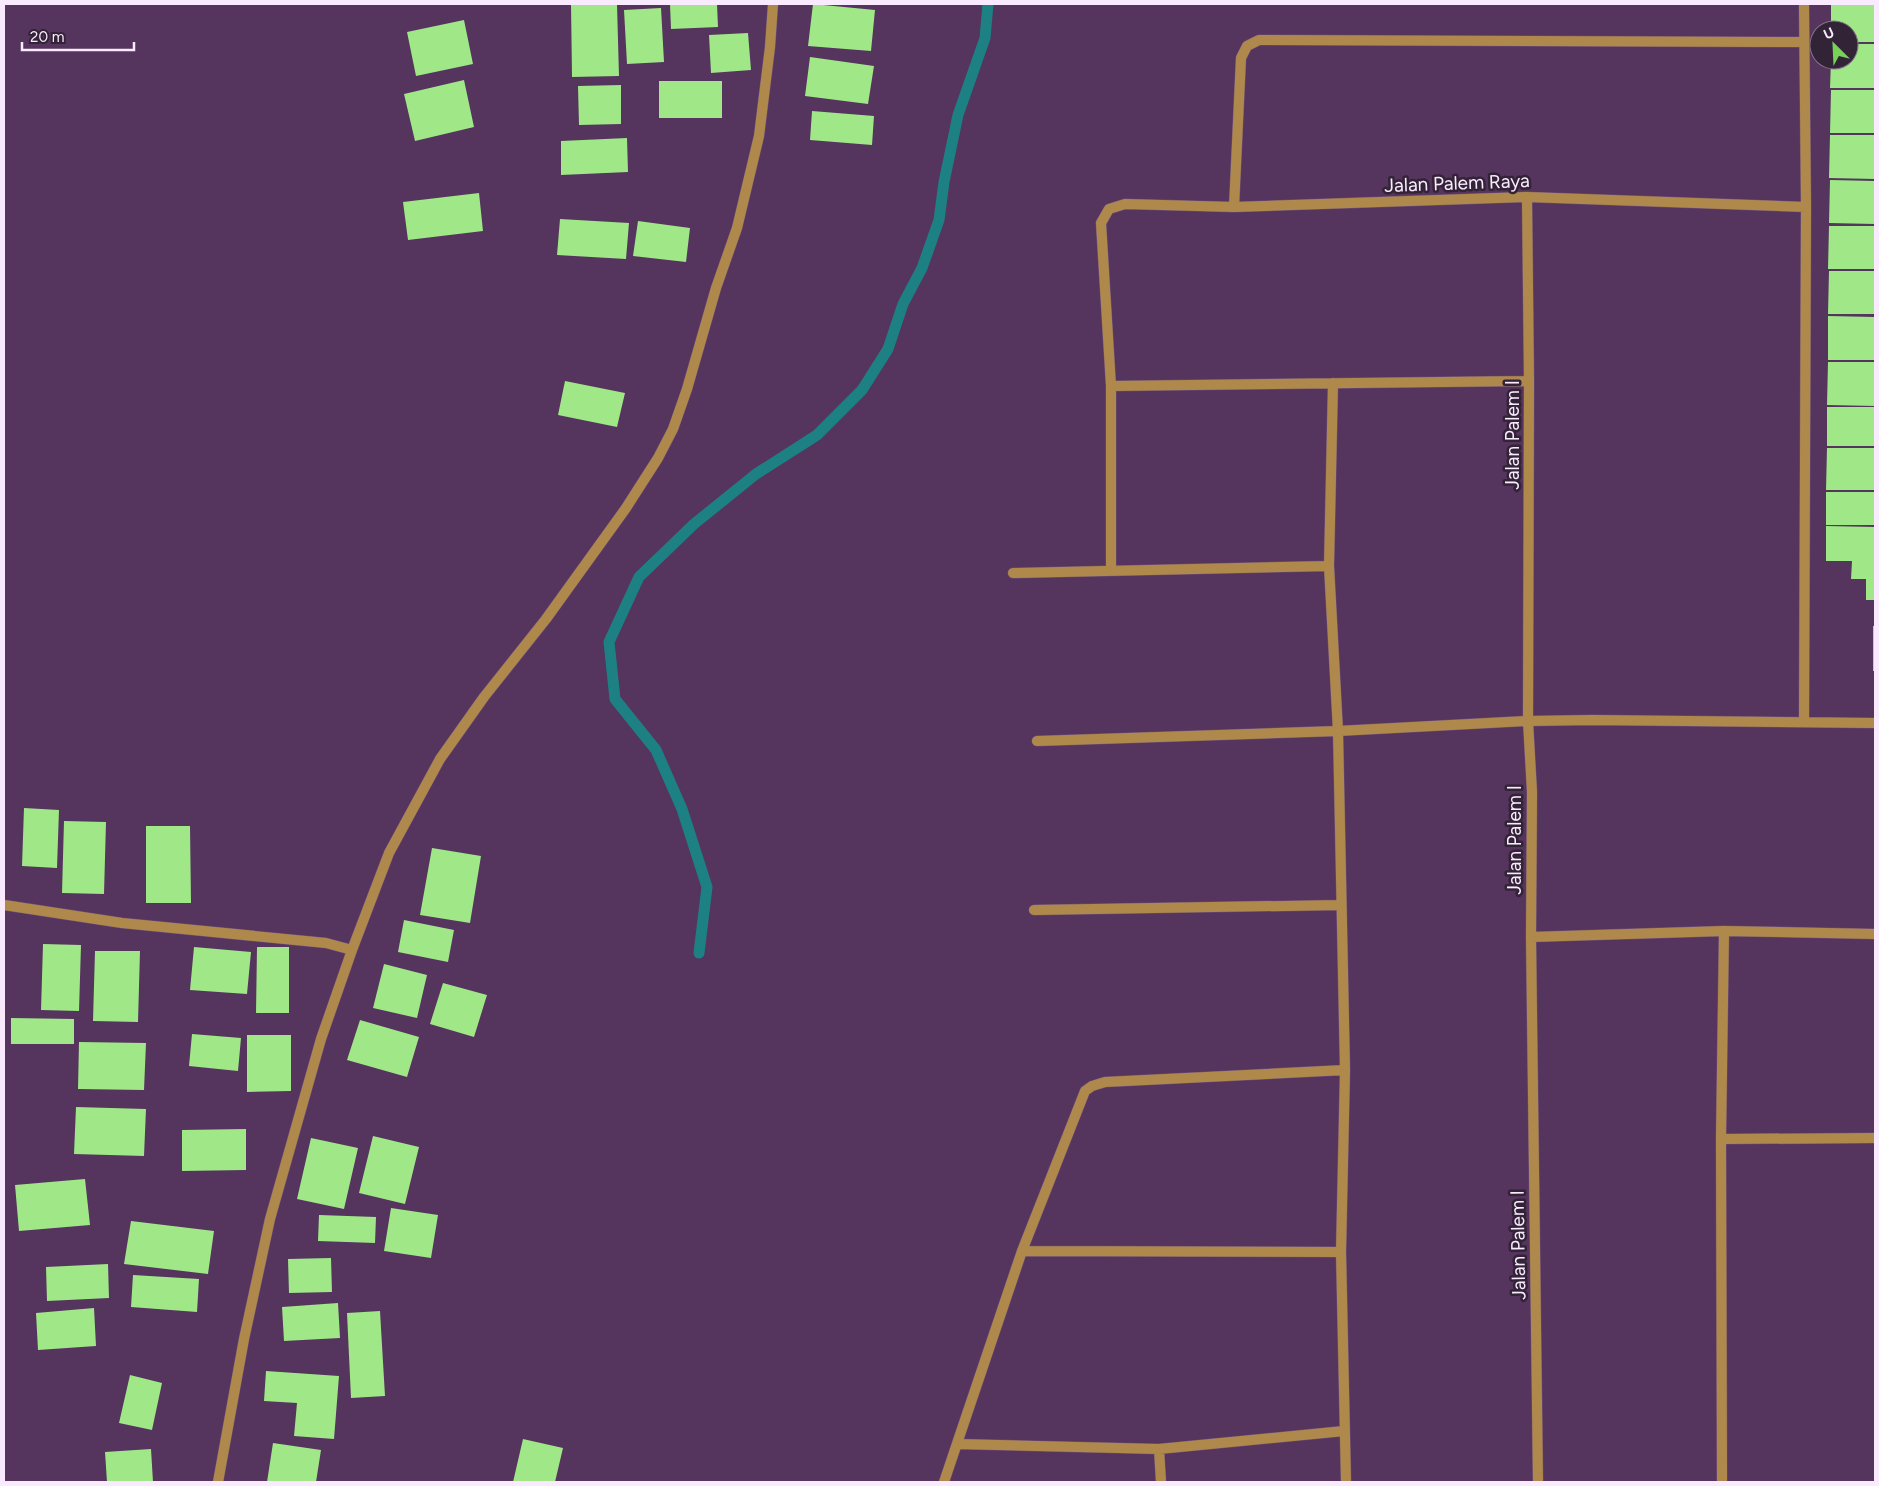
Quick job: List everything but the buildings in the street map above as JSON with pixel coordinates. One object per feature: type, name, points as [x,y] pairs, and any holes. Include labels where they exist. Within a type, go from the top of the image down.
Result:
[{"type":"street","points":[[218,1482],[244,1339],[270,1219],[322,1039],[352,950],[390,854],[440,759],[484,697],[546,619],[626,508],[674,429],[688,389],[716,288],[738,228],[759,136],[770,47],[773,4]]},
{"type":"street","points":[[1804,4],[1806,207],[1804,722]]},
{"type":"street","points":[[1234,207],[1241,58],[1247,46],[1259,40],[1803,42]]},
{"type":"street","name":"Jalan Palem Raya","points":[[1111,386],[1100,223],[1109,209],[1125,204],[1234,207],[1527,197],[1806,207]]},
{"type":"street","name":"Jalan Palem I","points":[[1527,197],[1529,381],[1528,721],[1532,792],[1531,937],[1538,1482]]},
{"type":"street","points":[[1111,571],[1111,386],[1529,381]]},
{"type":"street","points":[[1333,383],[1329,566],[1338,731],[1345,1070],[1341,1252],[1346,1482]]},
{"type":"street","points":[[1013,573],[1329,566]]},
{"type":"street","points":[[1036,741],[1338,731],[1528,721],[1592,720],[1875,724]]},
{"type":"street","points":[[4,905],[122,923],[326,944],[352,950]]},
{"type":"street","points":[[1034,910],[1341,905]]},
{"type":"street","points":[[1531,937],[1724,932],[1875,934]]},
{"type":"street","points":[[1722,1482],[1721,1140],[1724,932]]},
{"type":"street","points":[[944,1482],[1022,1251],[1085,1091],[1092,1086],[1105,1082],[1345,1070]]},
{"type":"street","points":[[1721,1140],[1875,1138]]},
{"type":"street","points":[[1022,1251],[1341,1252]]},
{"type":"street","points":[[957,1444],[1159,1449],[1344,1431]]},
{"type":"street","points":[[1159,1449],[1161,1482]]},
{"type":"waterway","points":[[699,953],[707,887],[682,809],[656,750],[615,699],[609,642],[639,577],[694,524],[756,474],[817,435],[862,390],[888,349],[903,304],[922,268],[939,220],[944,182],[958,115],[985,38],[988,4]]}]
